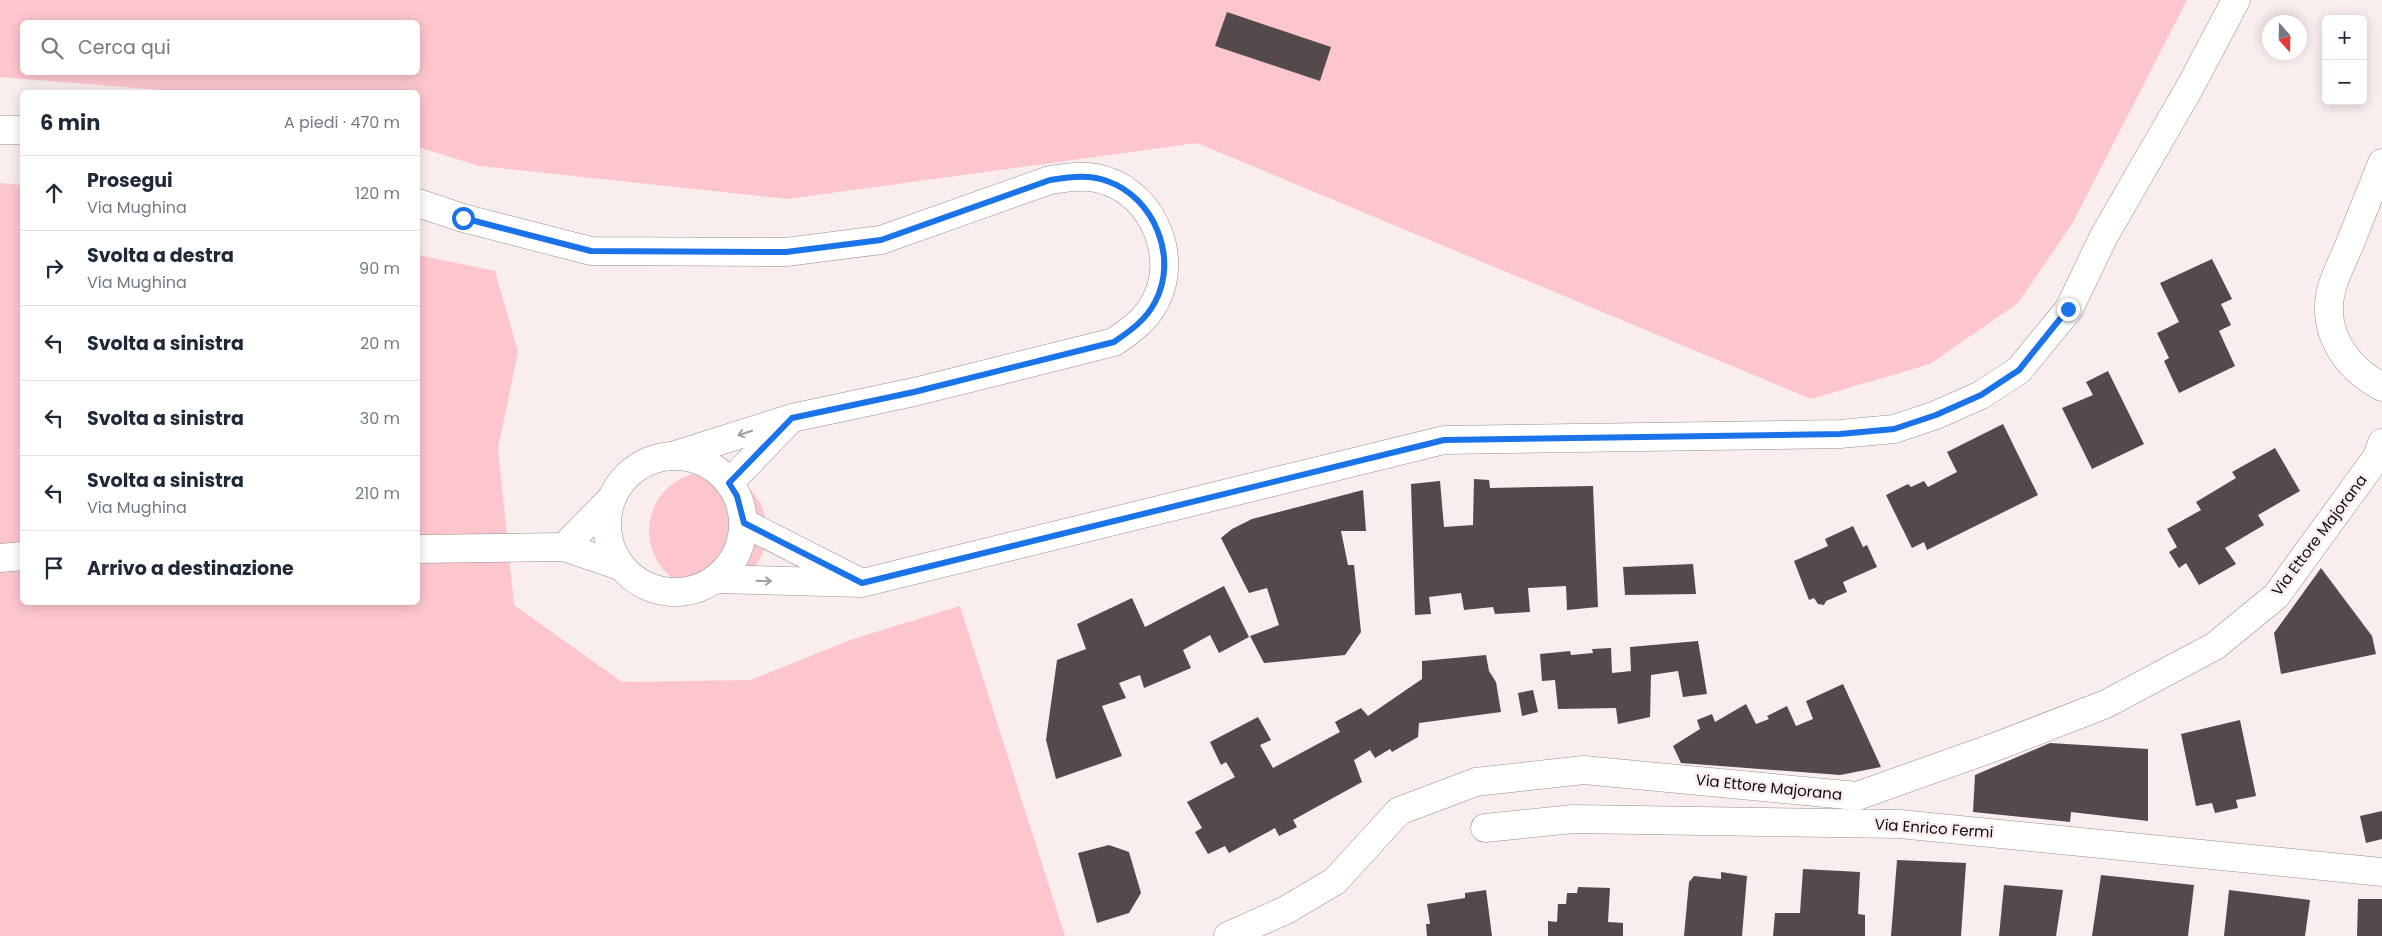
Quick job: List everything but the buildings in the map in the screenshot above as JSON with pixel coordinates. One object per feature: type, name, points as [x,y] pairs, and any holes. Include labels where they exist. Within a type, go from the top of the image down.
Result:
[{"type":"main road","points":[[716,579],[862,583],[1444,440],[1840,434],[1894,429],[1936,415],[1981,395],[2019,370],[2068,309],[2104,236],[2190,87],[2236,0]]},
{"type":"main road","points":[[0,130],[20,130]]},
{"type":"main road","points":[[2382,163],[2332,288],[2329,313],[2334,337],[2346,359],[2363,377],[2382,387]]},
{"type":"main road","points":[[420,204],[463,218],[591,251],[786,252],[881,240],[1050,180],[1079,176],[1108,181],[1133,196],[1152,217],[1162,245],[1163,274],[1156,302],[1138,325],[1114,342],[914,392],[792,418],[643,464],[630,473],[612,498],[564,547]]},
{"type":"main road","points":[[729,483],[792,418]]},
{"type":"main road","name":"Via Ettore Majorana","points":[[1228,936],[1286,910],[1335,881],[1398,811],[1476,782],[1584,770],[1857,796],[1994,747],[2106,704],[2215,646],[2276,596],[2372,464],[2382,443]]},
{"type":"main road","points":[[612,498],[606,526],[608,540],[620,566],[631,577],[644,585],[672,593],[702,587],[716,579],[725,571],[739,549],[744,523],[737,496],[729,483],[710,466],[692,458],[672,456]]},
{"type":"main road","points":[[744,523],[862,583]]},
{"type":"main road","points":[[420,549],[564,547],[620,566]]},
{"type":"main road","points":[[0,558],[20,556]]},
{"type":"main road","name":"Via Enrico Fermi","points":[[1485,828],[1573,819],[1900,824],[2382,872]]},
{"type":"shaded area","points":[[0,0],[2187,0],[2072,224],[2018,303],[1930,364],[1811,399],[1197,143],[787,199],[479,166],[420,148],[420,90],[160,90],[0,77]]},
{"type":"shaded area","points":[[0,183],[20,185],[20,605],[420,605],[420,255],[495,271],[518,352],[498,448],[514,605],[622,682],[751,680],[850,640],[960,606],[1065,936],[0,936]]},
{"type":"shaded area","points":[[708,472],[731,476],[750,489],[763,508],[767,531],[763,554],[750,573],[731,586],[708,590],[685,586],[666,573],[653,554],[649,531],[653,508],[666,489],[685,476]]},
{"type":"route","points":[[463,218],[591,251],[786,252],[881,240],[1050,180],[1079,176],[1108,181],[1133,196],[1152,217],[1162,245],[1163,274],[1156,302],[1138,325],[1114,342],[914,392],[792,418],[729,483],[742,509],[744,523],[862,583],[1444,440],[1840,434],[1894,429],[1936,415],[1981,395],[2019,370],[2068,309]]}]
